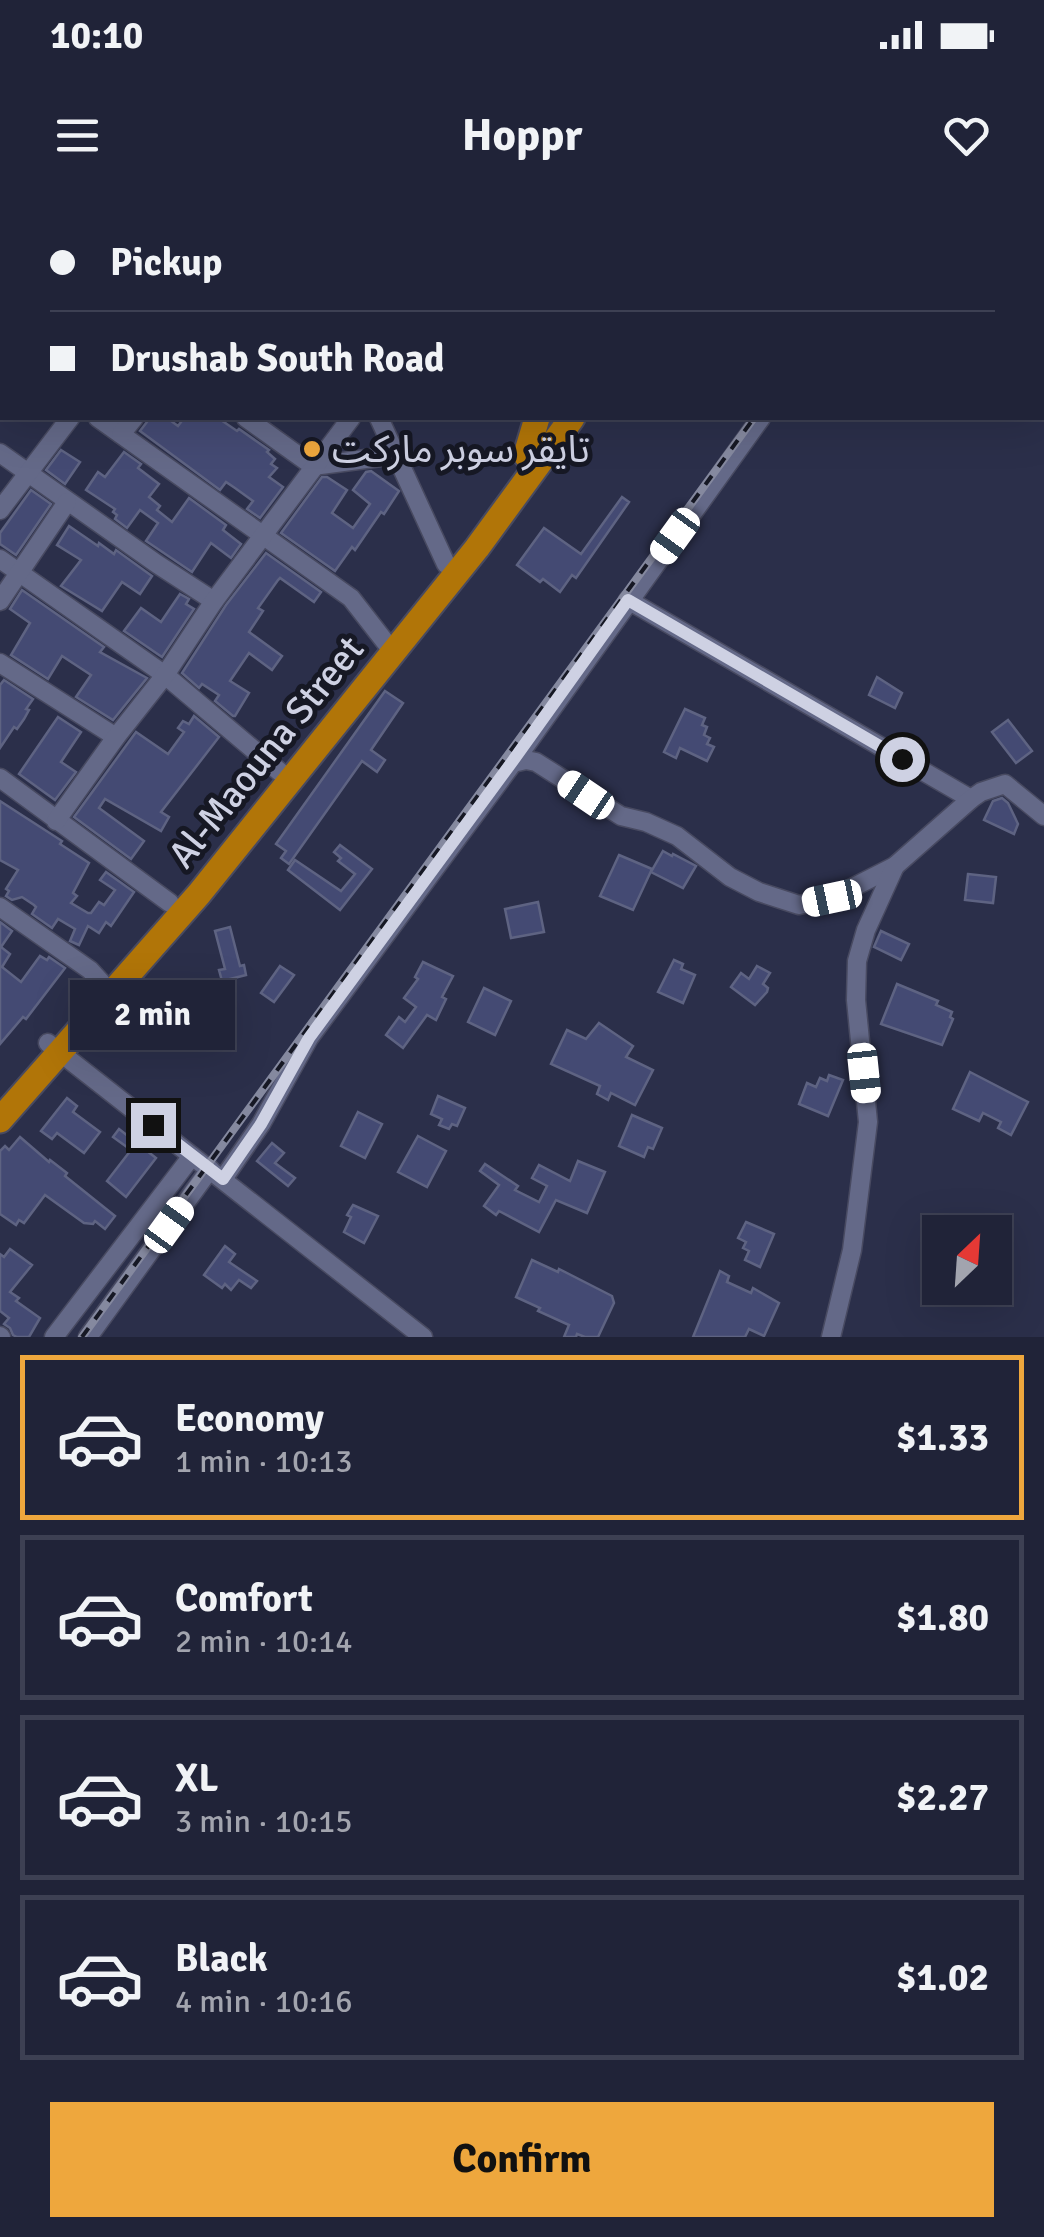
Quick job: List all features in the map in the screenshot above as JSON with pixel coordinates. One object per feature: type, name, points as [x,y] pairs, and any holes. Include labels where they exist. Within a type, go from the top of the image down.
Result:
[{"type":"highway","points":[[526,455],[536,420]]},
{"type":"highway","points":[[0,1095],[54,1048],[101,982],[386,643],[550,420]]},
{"type":"highway","name":"Al-Maouna Street","points":[[0,1120],[54,1048],[184,912],[386,664],[571,420]]},
{"type":"street","points":[[0,510],[68,420]]},
{"type":"street","points":[[101,420],[351,598],[386,643]]},
{"type":"street","points":[[122,434],[132,420]]},
{"type":"street","points":[[249,420],[313,466],[396,455]]},
{"type":"street","points":[[56,821],[349,420]]},
{"type":"street","points":[[380,420],[446,564]]},
{"type":"street","points":[[88,1337],[216,1174],[261,1124],[309,1038],[760,420]]},
{"type":"street","points":[[0,453],[214,601]]},
{"type":"street","points":[[0,602],[66,502]]},
{"type":"street","points":[[0,559],[165,676],[280,772]]},
{"type":"street","points":[[628,600],[971,799]]},
{"type":"street","points":[[0,662],[116,737]]},
{"type":"street","points":[[512,762],[536,762],[621,816],[678,836],[730,877],[758,892],[799,905],[832,898],[895,866],[981,792],[1005,784],[1044,816]]},
{"type":"street","points":[[0,778],[170,903]]},
{"type":"street","points":[[831,1337],[852,1250],[868,1122],[856,1000],[858,962],[866,930],[895,866]]},
{"type":"street","points":[[0,907],[90,970],[101,982]]},
{"type":"street","points":[[54,1048],[423,1337]]},
{"type":"street","points":[[54,1337],[192,1156]]},
{"type":"building","points":[[148,420],[170,420],[178,426],[182,420],[221,420],[269,450],[275,459],[271,464],[277,468],[269,477],[283,487],[260,518],[247,509],[253,501],[226,482],[220,490],[140,431]]},
{"type":"building","points":[[61,450],[80,462],[65,484],[46,470]]},
{"type":"building","points":[[124,452],[159,484],[149,497],[172,522],[189,498],[226,525],[223,530],[241,544],[231,558],[211,543],[192,572],[146,541],[158,523],[140,510],[127,528],[115,519],[115,509],[86,490],[98,472],[105,477]]},
{"type":"building","points":[[371,471],[399,491],[335,571],[281,533],[322,477],[347,490],[332,513],[353,528],[370,504],[353,490]]},
{"type":"building","points":[[31,490],[51,504],[16,555],[0,544],[0,533]]},
{"type":"building","points":[[622,497],[629,502],[576,578],[572,575],[560,592],[517,565],[544,528],[581,554]]},
{"type":"building","points":[[69,526],[98,546],[99,543],[114,554],[116,550],[152,576],[140,594],[122,582],[102,611],[61,586],[81,560],[57,545]]},
{"type":"building","points":[[266,553],[321,592],[314,602],[280,578],[258,608],[263,611],[249,632],[282,656],[272,670],[249,653],[230,681],[249,693],[233,716],[215,701],[219,695],[202,684],[199,688],[182,673]]},
{"type":"building","points":[[22,590],[104,647],[100,652],[147,678],[113,720],[76,697],[91,675],[62,656],[48,679],[11,655],[30,623],[10,609]]},
{"type":"building","points":[[180,594],[189,599],[186,604],[194,609],[162,657],[124,631],[141,608],[161,622]]},
{"type":"building","points":[[877,677],[902,693],[895,708],[869,695]]},
{"type":"building","points":[[4,680],[33,699],[24,719],[0,748],[0,685]]},
{"type":"building","points":[[385,691],[403,703],[371,750],[385,760],[377,772],[362,761],[289,864],[281,858],[286,851],[276,844]]},
{"type":"building","points":[[685,709],[705,718],[704,735],[710,738],[707,744],[714,747],[707,761],[680,748],[676,758],[664,752]]},
{"type":"building","points":[[194,716],[219,737],[161,812],[169,817],[161,831],[105,799],[99,808],[144,841],[131,859],[74,817],[136,732],[168,754],[184,732],[178,728],[183,721],[189,724]]},
{"type":"building","points":[[58,717],[81,732],[61,762],[76,772],[55,800],[19,774]]},
{"type":"building","points":[[1008,720],[1032,751],[1016,763],[992,732]]},
{"type":"building","points":[[1002,798],[1018,824],[1014,834],[984,820],[993,801]]},
{"type":"building","points":[[0,801],[89,863],[71,903],[88,913],[99,902],[104,905],[115,890],[100,880],[106,872],[134,892],[111,926],[106,922],[99,933],[88,926],[79,945],[70,941],[75,929],[58,919],[52,928],[32,914],[34,905],[22,897],[12,900],[6,896],[18,870],[0,860]]},
{"type":"building","points":[[340,845],[372,869],[340,910],[288,870],[295,860],[341,891],[355,874],[338,861],[341,858],[334,852]]},
{"type":"building","points":[[663,851],[696,866],[683,888],[651,872]]},
{"type":"building","points":[[619,855],[652,869],[633,910],[600,896]]},
{"type":"building","points":[[968,874],[996,877],[993,903],[965,900]]},
{"type":"building","points":[[538,902],[544,932],[511,938],[505,909]]},
{"type":"building","points":[[0,922],[12,931],[1,947],[10,954],[2,967],[21,982],[40,956],[65,968],[26,1019],[23,1017],[0,1044]]},
{"type":"building","points":[[230,927],[246,975],[222,981],[219,970],[225,969],[215,931]]},
{"type":"building","points":[[881,931],[909,944],[901,960],[874,947]]},
{"type":"building","points":[[674,960],[683,964],[681,969],[695,975],[683,1003],[658,992]]},
{"type":"building","points":[[423,962],[453,976],[436,1020],[427,1015],[403,1048],[386,1035],[399,1017],[405,1022],[416,1007],[404,998],[418,979],[415,977]]},
{"type":"building","points":[[280,966],[294,975],[274,1002],[261,993]]},
{"type":"building","points":[[757,966],[770,973],[763,984],[767,992],[755,1005],[731,987],[741,973],[749,979]]},
{"type":"building","points":[[897,984],[938,1001],[936,1005],[952,1012],[942,1045],[881,1024]]},
{"type":"building","points":[[484,988],[511,1001],[495,1035],[468,1022]]},
{"type":"building","points":[[599,1023],[633,1046],[626,1057],[653,1070],[635,1105],[611,1093],[608,1100],[597,1094],[600,1086],[551,1064],[567,1030],[586,1039]]},
{"type":"building","points":[[970,1072],[1028,1102],[1011,1135],[998,1128],[1001,1122],[983,1113],[979,1121],[953,1109]]},
{"type":"building","points":[[829,1075],[843,1080],[828,1116],[799,1104],[807,1083],[816,1087],[820,1078],[827,1081]]},
{"type":"building","points":[[438,1096],[465,1108],[457,1126],[452,1124],[449,1129],[439,1125],[442,1119],[431,1114]]},
{"type":"building","points":[[67,1098],[77,1106],[73,1112],[100,1132],[84,1153],[57,1133],[52,1139],[41,1131]]},
{"type":"building","points":[[358,1112],[382,1124],[365,1158],[341,1146]]},
{"type":"building","points":[[632,1115],[662,1128],[653,1149],[648,1147],[644,1157],[619,1146]]},
{"type":"building","points":[[119,1129],[156,1158],[126,1197],[107,1181],[131,1150],[113,1137]]},
{"type":"building","points":[[418,1136],[446,1151],[427,1187],[398,1172]]},
{"type":"building","points":[[20,1137],[115,1216],[105,1229],[95,1221],[84,1223],[45,1195],[24,1223],[19,1220],[16,1225],[0,1214],[0,1151],[5,1146],[9,1150]]},
{"type":"building","points":[[272,1143],[284,1153],[275,1163],[295,1178],[288,1186],[257,1161]]},
{"type":"building","points":[[578,1161],[605,1172],[587,1213],[556,1200],[539,1232],[499,1211],[496,1215],[484,1206],[499,1185],[480,1171],[485,1164],[518,1186],[515,1190],[539,1202],[547,1186],[532,1178],[539,1165],[570,1181]]},
{"type":"building","points":[[353,1205],[378,1216],[364,1243],[344,1232]]},
{"type":"building","points":[[746,1222],[774,1234],[760,1267],[745,1260],[749,1251],[743,1248],[746,1242],[738,1238]]},
{"type":"building","points":[[225,1246],[235,1254],[229,1262],[257,1281],[251,1288],[239,1280],[231,1290],[225,1284],[222,1288],[204,1275]]},
{"type":"building","points":[[10,1249],[32,1265],[10,1292],[40,1318],[29,1337],[13,1335],[4,1324],[9,1318],[0,1311],[0,1254],[4,1257]]},
{"type":"building","points":[[532,1260],[612,1296],[614,1303],[598,1337],[564,1337],[569,1325],[516,1297]]},
{"type":"building","points":[[720,1271],[729,1276],[727,1282],[751,1293],[753,1288],[779,1303],[764,1336],[749,1329],[745,1337],[693,1337]]},
{"type":"railway","points":[[82,1337],[753,420]]},
{"type":"place","name":"تايقر سوبر ماركت","points":[[312,449]]},
{"type":"route","points":[[153,1125],[223,1179],[246,1149],[309,1038],[628,600],[902,759]]}]
